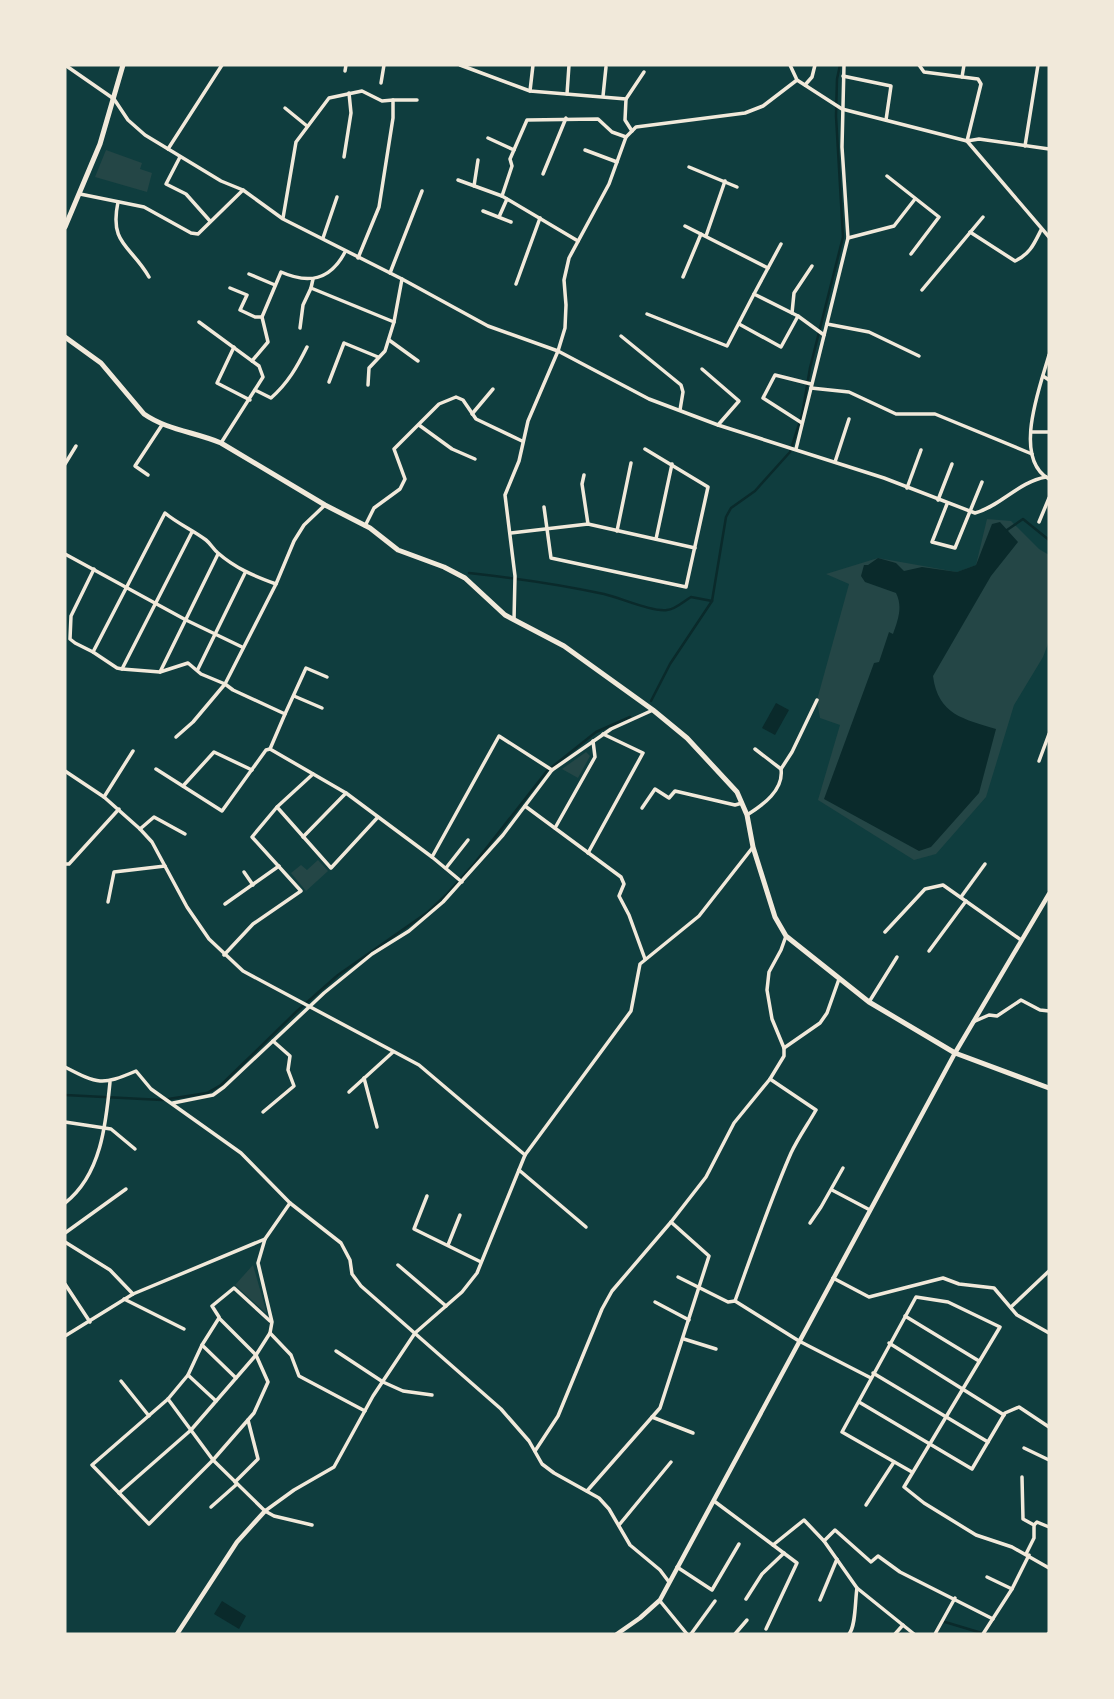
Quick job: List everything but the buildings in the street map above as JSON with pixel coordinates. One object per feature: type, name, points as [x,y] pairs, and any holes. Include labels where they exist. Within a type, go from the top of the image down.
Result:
[{"type":"main road","points":[[65,227],[100,144],[123,65]]},
{"type":"main road","points":[[65,337],[101,363],[144,414],[162,425],[221,443],[365,526],[398,550],[444,566],[465,578],[505,615],[564,646],[653,710],[687,738],[737,792],[747,815],[753,847],[775,917],[786,936],[869,1002],[956,1053],[1049,1088]]},
{"type":"street","points":[[65,65],[114,99],[128,120],[145,135],[221,181],[243,190],[283,219],[488,326],[558,351],[649,400],[835,462],[975,513],[990,509],[1030,480],[1047,478]]},
{"type":"street","points":[[168,149],[222,65]]},
{"type":"street","points":[[345,71],[346,65]]},
{"type":"street","points":[[381,83],[384,65]]},
{"type":"street","points":[[460,65],[530,91],[626,99]]},
{"type":"street","points":[[530,91],[533,65]]},
{"type":"street","points":[[567,93],[569,65]]},
{"type":"street","points":[[790,65],[797,80],[842,109],[967,141],[979,139],[1049,149]]},
{"type":"street","points":[[805,85],[812,77],[815,65]]},
{"type":"street","points":[[796,449],[809,384],[848,239],[842,109],[844,65]]},
{"type":"street","points":[[919,65],[924,72],[978,79],[981,85],[967,141]]},
{"type":"street","points":[[962,77],[964,65]]},
{"type":"street","points":[[1024,146],[1038,65]]},
{"type":"street","points":[[603,96],[606,67]]},
{"type":"street","points":[[632,131],[625,120],[626,99],[643,72]]},
{"type":"street","points":[[843,76],[891,86],[886,120]]},
{"type":"street","points":[[514,620],[512,533],[505,495],[519,461],[528,421],[565,328],[564,280],[569,258],[609,184],[626,137],[636,127],[745,113],[763,106],[797,80]]},
{"type":"street","points":[[283,219],[296,142],[329,98],[362,91],[382,101],[417,100]]},
{"type":"street","points":[[344,157],[351,113],[349,93]]},
{"type":"street","points":[[358,258],[379,207],[393,118],[393,100]]},
{"type":"street","points":[[285,108],[307,126]]},
{"type":"street","points":[[543,174],[566,118]]},
{"type":"street","points":[[502,196],[513,166],[510,159],[527,120],[598,119],[606,123],[612,132],[626,137]]},
{"type":"street","points":[[488,138],[514,149]]},
{"type":"street","points":[[967,141],[1049,237]]},
{"type":"street","points":[[585,150],[617,162]]},
{"type":"street","points":[[180,157],[166,184],[186,194],[211,222]]},
{"type":"street","points":[[474,186],[478,160]]},
{"type":"street","points":[[689,167],[737,187]]},
{"type":"street","points":[[887,176],[939,217],[911,254]]},
{"type":"street","points":[[458,180],[508,199],[578,242]]},
{"type":"street","points":[[684,277],[725,181]]},
{"type":"street","points":[[79,194],[144,207],[191,233],[198,234],[243,190]]},
{"type":"street","points":[[390,273],[422,191]]},
{"type":"street","points":[[323,238],[337,197]]},
{"type":"street","points":[[848,239],[894,226],[916,198]]},
{"type":"street","points":[[499,218],[508,199]]},
{"type":"street","points":[[118,202],[114,221],[121,243],[143,266],[149,277]]},
{"type":"street","points":[[483,211],[511,222]]},
{"type":"street","points":[[922,290],[983,217]]},
{"type":"street","points":[[516,284],[540,218]]},
{"type":"street","points":[[685,226],[768,268]]},
{"type":"street","points":[[970,232],[1015,261],[1024,257],[1033,247],[1041,229]]},
{"type":"street","points":[[647,314],[727,346],[781,244]]},
{"type":"street","points":[[252,360],[268,342],[269,337],[262,317],[281,272],[298,279],[313,279],[335,267],[345,251]]},
{"type":"street","points":[[792,313],[794,293],[812,266]]},
{"type":"street","points":[[249,274],[275,285]]},
{"type":"street","points":[[300,328],[303,305],[313,279]]},
{"type":"street","points":[[368,385],[369,368],[384,351],[389,340],[402,279]]},
{"type":"street","points":[[230,288],[247,295],[240,310],[255,317],[262,317]]},
{"type":"street","points":[[311,288],[394,323]]},
{"type":"street","points":[[754,294],[798,316],[824,335]]},
{"type":"street","points":[[738,324],[781,347],[798,316]]},
{"type":"street","points":[[199,322],[260,366],[264,377],[221,443]]},
{"type":"street","points":[[827,324],[869,332],[919,356]]},
{"type":"street","points":[[621,336],[681,385],[683,392],[680,410]]},
{"type":"street","points":[[389,340],[418,361]]},
{"type":"street","points":[[329,382],[344,343],[378,357]]},
{"type":"street","points":[[234,347],[217,383],[250,400]]},
{"type":"street","points":[[255,390],[271,398],[295,372],[307,347]]},
{"type":"street","points":[[1047,478],[1038,471],[1032,454],[1031,422],[1049,355]]},
{"type":"street","points":[[702,369],[738,401],[718,425]]},
{"type":"street","points":[[801,422],[763,398],[775,375],[849,391],[896,414],[935,414],[1032,454]]},
{"type":"street","points":[[1043,376],[1049,380]]},
{"type":"street","points":[[472,414],[493,389]]},
{"type":"street","points":[[365,526],[374,508],[400,489],[405,479],[394,449],[439,404],[456,397],[463,400],[472,414],[483,423],[522,440]]},
{"type":"street","points":[[835,462],[849,419]]},
{"type":"street","points":[[148,475],[135,466],[162,425]]},
{"type":"street","points":[[419,425],[452,449],[475,458]]},
{"type":"street","points":[[1031,432],[1049,432]]},
{"type":"street","points":[[65,464],[76,446]]},
{"type":"street","points":[[544,507],[551,558],[686,587],[708,486],[645,449]]},
{"type":"street","points":[[907,488],[921,450]]},
{"type":"street","points":[[617,531],[631,463]]},
{"type":"street","points":[[656,540],[672,464]]},
{"type":"street","points":[[938,500],[952,464]]},
{"type":"street","points":[[584,475],[582,484],[588,524]]},
{"type":"street","points":[[947,504],[932,542],[955,548],[982,482]]},
{"type":"street","points":[[1039,522],[1049,498]]},
{"type":"street","points":[[176,737],[193,722],[225,684],[276,584],[294,541],[304,525],[325,505]]},
{"type":"street","points":[[93,652],[165,513],[207,541],[245,573],[276,584]]},
{"type":"street","points":[[512,533],[588,524],[695,548]]},
{"type":"street","points":[[122,669],[192,532]]},
{"type":"street","points":[[160,672],[218,553]]},
{"type":"street","points":[[65,554],[186,620],[242,647]]},
{"type":"street","points":[[94,569],[71,616],[71,639],[75,643],[122,669],[160,672],[188,663],[201,674],[285,714]]},
{"type":"street","points":[[198,669],[245,573]]},
{"type":"street","points":[[270,750],[306,668],[327,677]]},
{"type":"street","points":[[294,696],[322,708]]},
{"type":"street","points":[[780,769],[792,752],[817,700]]},
{"type":"street","points":[[173,1103],[212,1094],[224,1087],[324,993],[372,954],[409,931],[443,902],[503,835],[552,770],[603,734],[653,710]]},
{"type":"street","points":[[589,853],[643,753],[603,734]]},
{"type":"street","points":[[1039,761],[1049,734]]},
{"type":"street","points":[[432,857],[499,736],[552,770]]},
{"type":"street","points":[[555,828],[595,757],[593,741]]},
{"type":"street","points":[[747,815],[775,791],[782,779],[780,769],[755,749]]},
{"type":"street","points":[[156,769],[222,811],[266,750],[270,750],[346,793],[460,880]]},
{"type":"street","points":[[104,797],[133,751]]},
{"type":"street","points":[[183,786],[214,752],[252,770]]},
{"type":"street","points":[[65,771],[119,808],[152,842],[187,907],[209,939],[243,971],[419,1065],[524,1155]]},
{"type":"street","points":[[225,955],[253,924],[301,891],[252,837],[277,807],[313,774]]},
{"type":"street","points":[[642,808],[655,789],[669,799],[675,791],[735,805],[742,803]]},
{"type":"street","points":[[303,837],[346,793]]},
{"type":"street","points":[[525,806],[621,877],[624,884],[619,896],[645,959]]},
{"type":"street","points":[[277,807],[331,868],[378,817]]},
{"type":"street","points":[[65,864],[69,864],[119,808]]},
{"type":"street","points":[[140,829],[154,817],[186,834]]},
{"type":"street","points":[[446,868],[468,839]]},
{"type":"street","points":[[177,1634],[237,1542],[265,1511],[294,1490],[334,1467],[365,1411],[415,1334],[462,1292],[477,1273],[524,1155],[631,1011],[637,972],[645,959],[699,916],[753,847]]},
{"type":"street","points":[[929,951],[985,864]]},
{"type":"street","points":[[108,902],[114,872],[164,866]]},
{"type":"street","points":[[225,904],[279,866]]},
{"type":"street","points":[[244,872],[253,885]]},
{"type":"street","points":[[885,932],[925,889],[943,884],[1021,940]]},
{"type":"street","points":[[617,1634],[660,1600],[973,1022],[1049,894]]},
{"type":"street","points":[[535,1451],[558,1416],[612,1291],[706,1177],[734,1123],[770,1079],[784,1056],[784,1048],[772,1019],[767,990],[769,972],[786,936]]},
{"type":"street","points":[[869,1002],[897,957]]},
{"type":"street","points":[[784,1048],[820,1023],[827,1013],[839,978]]},
{"type":"street","points":[[973,1022],[989,1015],[997,1016],[1021,1000],[1040,1010],[1049,1011]]},
{"type":"street","points":[[263,1112],[294,1086],[288,1070],[290,1056],[273,1041]]},
{"type":"street","points":[[349,1092],[393,1052]]},
{"type":"street","points":[[65,1068],[92,1081],[110,1082],[136,1072],[152,1089],[242,1153],[290,1203],[341,1243],[350,1260],[352,1274],[361,1286],[501,1409],[529,1441],[542,1464],[599,1498],[631,1545],[660,1570],[669,1582]]},
{"type":"street","points":[[364,1078],[377,1127]]},
{"type":"street","points":[[734,1301],[792,1151],[816,1111],[770,1079]]},
{"type":"street","points":[[65,1203],[72,1197],[97,1157],[110,1082]]},
{"type":"street","points":[[65,1122],[111,1129],[135,1149]]},
{"type":"street","points":[[810,1223],[843,1168]]},
{"type":"street","points":[[519,1170],[586,1227]]},
{"type":"street","points":[[65,1233],[126,1189]]},
{"type":"street","points":[[832,1190],[870,1210]]},
{"type":"street","points":[[427,1196],[414,1228],[481,1262]]},
{"type":"street","points":[[119,1493],[191,1430],[256,1355],[270,1333],[272,1322],[258,1263],[265,1238],[290,1203]]},
{"type":"street","points":[[448,1245],[460,1215]]},
{"type":"street","points":[[587,1491],[660,1408],[684,1339],[709,1256],[671,1222]]},
{"type":"street","points":[[66,1334],[133,1294],[265,1238]]},
{"type":"street","points":[[65,1242],[110,1270],[133,1294]]},
{"type":"street","points":[[398,1265],[446,1306]]},
{"type":"street","points":[[1011,1307],[1049,1272]]},
{"type":"street","points":[[678,1277],[728,1302],[734,1301],[799,1341],[872,1375],[988,1442]]},
{"type":"street","points":[[833,1278],[869,1297],[943,1278],[960,1284],[994,1288],[1017,1315],[1049,1333]]},
{"type":"street","points":[[65,1284],[90,1322]]},
{"type":"street","points":[[219,1318],[188,1375],[168,1399],[92,1465],[149,1524],[213,1460],[254,1413],[268,1382],[256,1355],[219,1318],[212,1306],[234,1288],[272,1322]]},
{"type":"street","points":[[912,1472],[842,1432],[915,1297],[948,1302],[1000,1327],[904,1487],[906,1491],[976,1535],[1027,1554],[1049,1567]]},
{"type":"street","points":[[124,1299],[184,1329]]},
{"type":"street","points":[[655,1302],[689,1320]]},
{"type":"street","points":[[905,1316],[979,1361]]},
{"type":"street","points":[[270,1333],[291,1355],[299,1376],[365,1411]]},
{"type":"street","points":[[684,1339],[716,1349]]},
{"type":"street","points":[[889,1343],[1004,1415]]},
{"type":"street","points":[[202,1345],[236,1378]]},
{"type":"street","points":[[336,1351],[383,1382],[403,1391],[432,1395]]},
{"type":"street","points":[[188,1375],[216,1401]]},
{"type":"street","points":[[121,1381],[149,1416]]},
{"type":"street","points":[[168,1399],[213,1460],[265,1511],[274,1516],[312,1525]]},
{"type":"street","points":[[859,1402],[972,1469],[1004,1415],[1019,1407],[1049,1427]]},
{"type":"street","points":[[652,1417],[692,1433]]},
{"type":"street","points":[[211,1507],[258,1459],[248,1420]]},
{"type":"street","points":[[1024,1448],[1049,1460]]},
{"type":"street","points":[[619,1525],[671,1462]]},
{"type":"street","points":[[866,1505],[894,1462]]},
{"type":"street","points":[[1022,1477],[1023,1519],[1034,1525]]},
{"type":"street","points":[[714,1501],[797,1563],[766,1629]]},
{"type":"street","points":[[773,1545],[804,1520],[824,1541],[857,1588],[915,1634]]},
{"type":"street","points":[[1034,1525],[1037,1522],[1049,1527]]},
{"type":"street","points":[[983,1634],[1012,1589],[1034,1538],[1034,1525]]},
{"type":"street","points":[[824,1541],[835,1530],[871,1562],[878,1556],[900,1572],[993,1619]]},
{"type":"street","points":[[677,1567],[712,1590],[738,1544]]},
{"type":"street","points":[[746,1600],[762,1574],[784,1553]]},
{"type":"street","points":[[820,1600],[837,1559]]},
{"type":"street","points":[[987,1577],[1012,1589]]},
{"type":"street","points":[[849,1634],[854,1628],[853,1613],[857,1588]]},
{"type":"street","points":[[935,1634],[955,1598]]},
{"type":"street","points":[[660,1600],[689,1634],[715,1601]]},
{"type":"street","points":[[736,1634],[747,1620]]},
{"type":"street","points":[[895,1634],[903,1625]]},
{"type":"shaded area","points":[[106,150],[142,163],[140,169],[152,173],[147,192],[95,177]]},
{"type":"shaded area","points":[[987,519],[1011,521],[1039,549],[1049,555],[1049,641],[1043,657],[1014,705],[986,797],[936,854],[914,860],[818,800],[840,725],[820,718],[817,700],[849,584],[826,574],[878,558],[957,572],[976,565]]},
{"type":"shaded area","points":[[1000,522],[1018,542],[991,576],[933,676],[940,699],[954,713],[996,729],[979,793],[931,847],[919,851],[824,799],[874,663],[879,662],[889,632],[893,634],[899,613],[896,593],[865,582],[861,576],[864,565],[878,558],[896,563],[904,571],[922,567],[957,572],[976,565],[992,524]]},
{"type":"shaded area","points":[[776,703],[789,710],[775,735],[762,728]]},
{"type":"shaded area","points":[[586,752],[590,756],[578,778],[562,769]]},
{"type":"shaded area","points":[[318,860],[328,871],[306,891],[291,873],[301,865],[307,870]]},
{"type":"shaded area","points":[[253,1265],[267,1314],[235,1285]]},
{"type":"shaded area","points":[[222,1601],[246,1616],[239,1629],[214,1614]]},
{"type":"waterway","points":[[651,701],[670,664],[712,601],[726,517],[731,508],[755,491],[790,452],[802,415],[810,368],[843,237],[836,116],[840,65]]},
{"type":"waterway","points":[[1007,530],[1023,519],[1049,540]]},
{"type":"waterway","points":[[469,573],[587,590],[661,610],[673,609],[691,597],[712,601]]},
{"type":"waterway","points":[[65,1095],[162,1100],[207,1093],[221,1085],[338,975],[428,912],[446,895],[474,864],[547,771],[596,732],[630,717]]},
{"type":"waterway","points":[[945,1622],[985,1634]]}]
